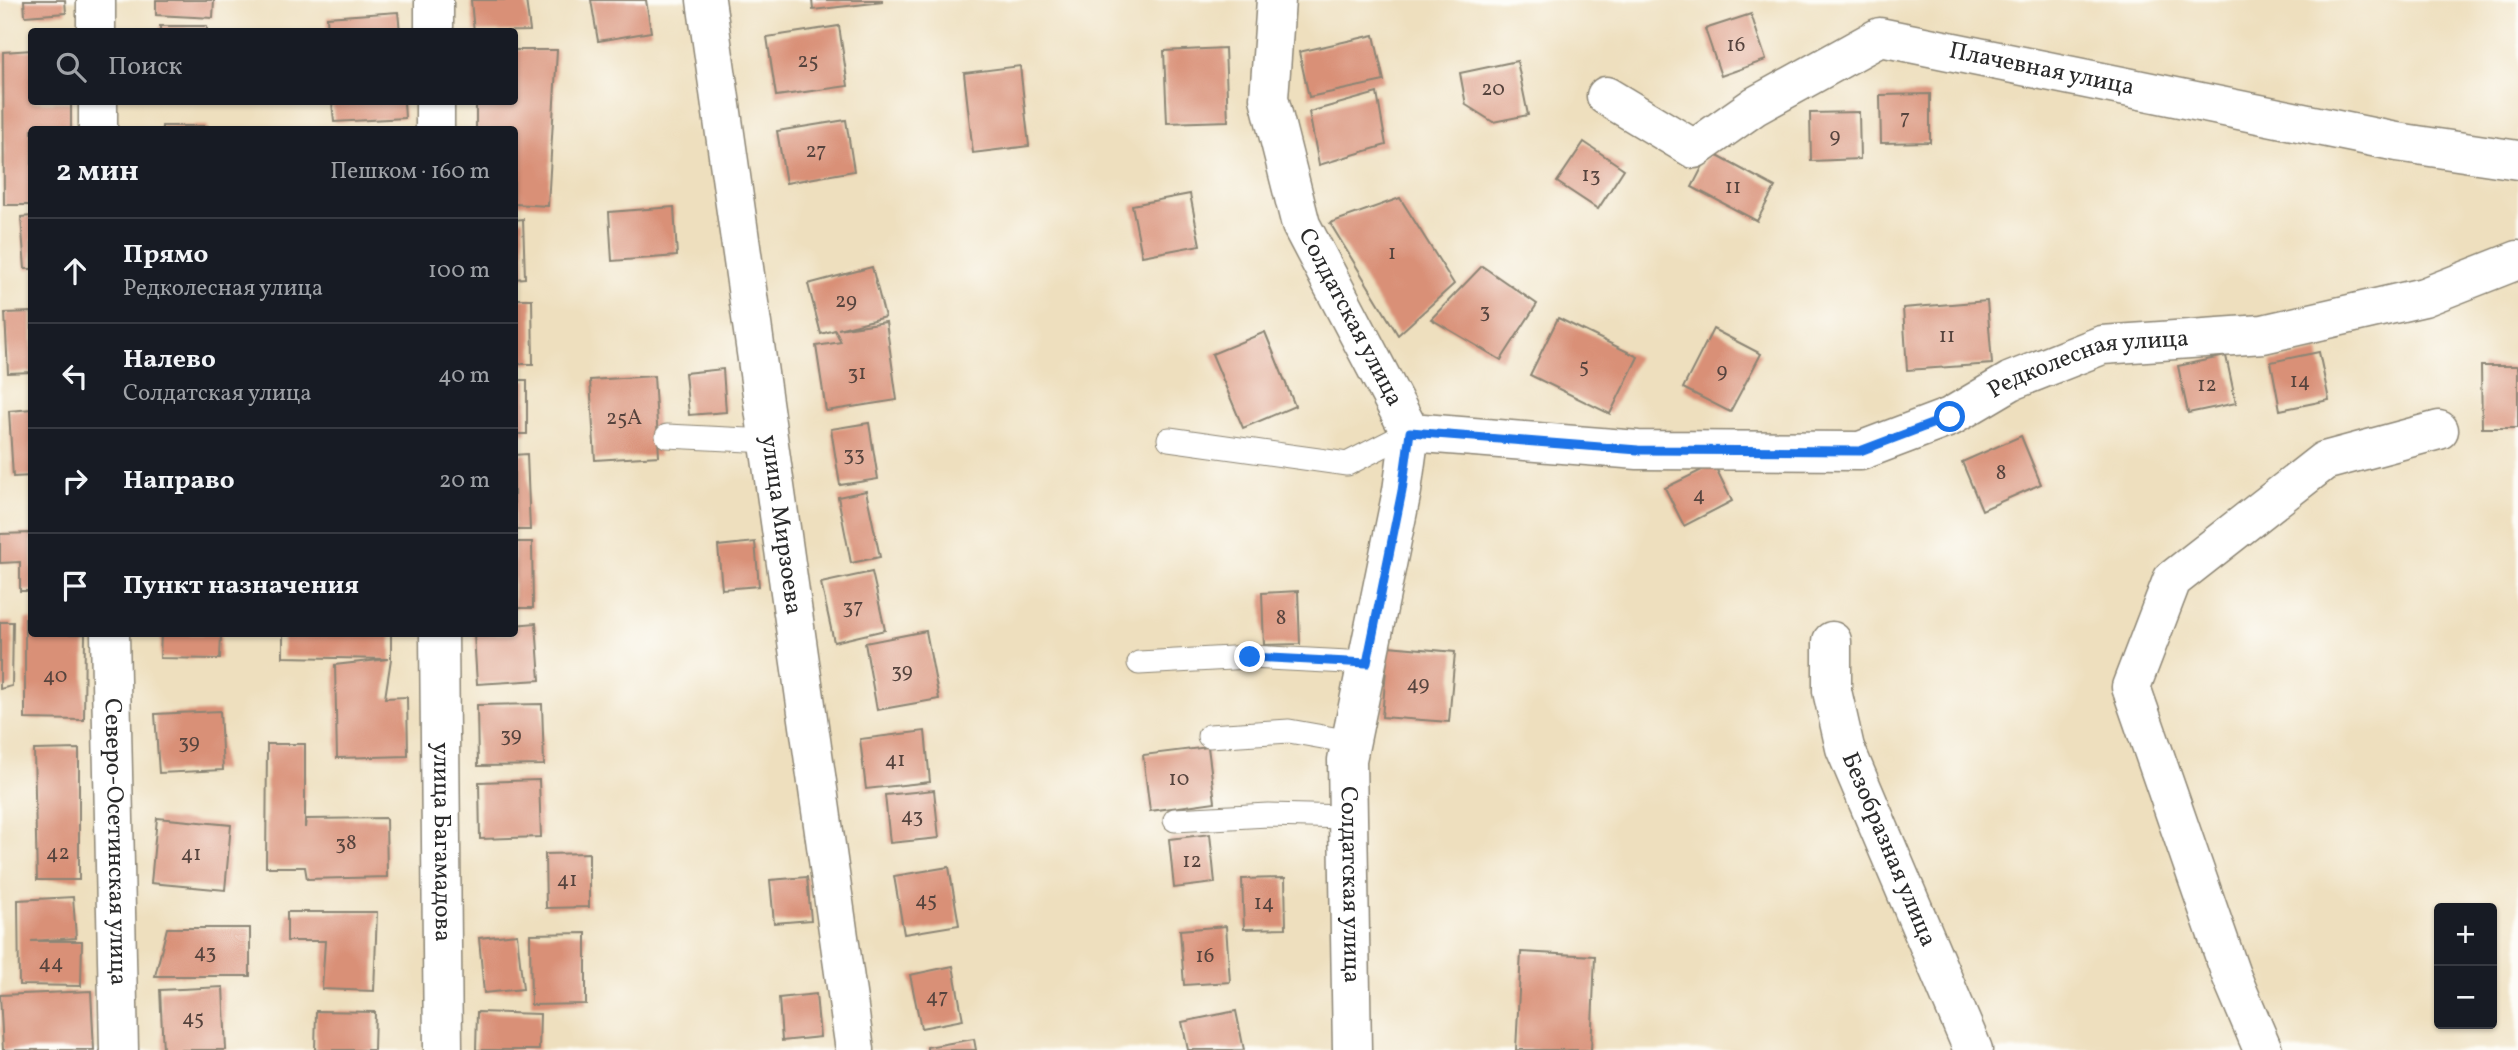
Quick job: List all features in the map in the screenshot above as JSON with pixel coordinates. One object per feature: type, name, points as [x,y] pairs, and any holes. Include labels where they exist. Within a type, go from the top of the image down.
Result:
[{"type":"street","points":[[96,0],[96,28]]},
{"type":"street","points":[[434,0],[434,28]]},
{"type":"street","name":"улица Мирзоева","points":[[706,0],[856,1050]]},
{"type":"street","name":"Солдатская улица","points":[[1276,0],[1269,97],[1301,225],[1410,432],[1402,491],[1347,760],[1352,1050]]},
{"type":"street","name":"Плачевная улица","points":[[1606,96],[1694,149],[1755,106],[1880,37],[2397,142],[2518,160]]},
{"type":"street","points":[[98,105],[99,126]]},
{"type":"street","points":[[435,105],[435,126]]},
{"type":"street","name":"Редколесная улица","points":[[1410,432],[1638,450],[1860,451],[1950,417],[2011,381],[2102,345],[2263,334],[2424,297],[2518,260]]},
{"type":"street","points":[[2263,1050],[2231,975],[2131,687],[2172,580],[2324,461],[2439,430]]},
{"type":"street","name":"Северо-Осетинская улица","points":[[110,637],[119,1050]]},
{"type":"street","name":"улица Багамадова","points":[[439,637],[443,1050]]},
{"type":"street","name":"Безобразная улица","points":[[1832,641],[1832,691],[1845,748],[1973,1050]]},
{"type":"lane","points":[[1170,439],[1347,464],[1410,432]]},
{"type":"lane","points":[[667,436],[769,441]]},
{"type":"lane","points":[[1139,663],[1250,657],[1367,663]]},
{"type":"lane","points":[[1209,736],[1289,731],[1351,742]]},
{"type":"lane","points":[[1175,820],[1268,815],[1348,817]]},
{"type":"building","points":[[24,0],[65,0],[66,13],[25,16]]},
{"type":"building","points":[[156,0],[214,0],[213,18],[156,15]]},
{"type":"building","points":[[471,0],[526,0],[530,31],[518,31],[518,28],[474,28]]},
{"type":"building","points":[[591,0],[646,0],[651,32],[598,41]]},
{"type":"building","points":[[812,0],[882,0],[882,2],[813,10]]},
{"type":"building","points":[[398,12],[400,28],[328,28],[327,17]]},
{"type":"building","points":[[1751,14],[1766,60],[1721,76],[1705,29]]},
{"type":"building","points":[[160,26],[207,26],[207,28]]},
{"type":"building","points":[[839,26],[848,86],[776,96],[767,37]]},
{"type":"building","points":[[1374,35],[1384,81],[1309,97],[1299,52]]},
{"type":"building","points":[[1225,48],[1228,121],[1167,123],[1164,51]]},
{"type":"building","points":[[28,50],[28,105],[71,105],[71,126],[28,126],[28,205],[4,205],[3,52]]},
{"type":"building","points":[[518,50],[557,50],[548,206],[518,204],[518,126],[476,126],[476,105],[518,105]]},
{"type":"building","points":[[1517,61],[1528,115],[1493,122],[1466,105],[1460,73]]},
{"type":"building","points":[[1020,66],[1029,146],[973,153],[964,73]]},
{"type":"building","points":[[1377,93],[1386,145],[1319,165],[1309,112]]},
{"type":"building","points":[[1930,94],[1930,142],[1881,143],[1880,95]]},
{"type":"building","points":[[332,105],[404,105],[405,118],[334,122]]},
{"type":"building","points":[[1859,112],[1860,159],[1811,161],[1810,113]]},
{"type":"building","points":[[846,120],[854,171],[786,183],[777,131]]},
{"type":"building","points":[[1584,142],[1624,169],[1598,209],[1557,182]]},
{"type":"building","points":[[1710,152],[1775,187],[1757,221],[1692,187]]},
{"type":"building","points":[[1190,194],[1200,245],[1142,256],[1132,205]]},
{"type":"building","points":[[1400,198],[1454,284],[1398,335],[1330,223]]},
{"type":"building","points":[[674,207],[677,256],[612,261],[609,212]]},
{"type":"building","points":[[28,216],[28,269],[25,269],[21,217]]},
{"type":"building","points":[[523,219],[525,278],[518,279],[518,220]]},
{"type":"building","points":[[1482,266],[1537,304],[1501,360],[1431,319]]},
{"type":"building","points":[[872,267],[885,317],[838,329],[886,322],[897,400],[826,411],[816,346],[841,342],[835,330],[821,334],[808,284]]},
{"type":"building","points":[[518,299],[532,299],[533,364],[518,364]]},
{"type":"building","points":[[1987,301],[1992,364],[1907,370],[1903,308]]},
{"type":"building","points":[[28,312],[28,372],[8,373],[5,313]]},
{"type":"building","points":[[1558,318],[1638,357],[1610,414],[1530,375]]},
{"type":"building","points":[[1713,329],[1761,354],[1730,412],[1683,388]]},
{"type":"building","points":[[1265,332],[1295,406],[1243,428],[1212,354]]},
{"type":"building","points":[[2319,352],[2329,400],[2280,410],[2271,362]]},
{"type":"building","points":[[2226,356],[2236,403],[2188,413],[2178,366]]},
{"type":"building","points":[[2481,366],[2518,366],[2518,428],[2482,428]]},
{"type":"building","points":[[723,369],[726,412],[689,415],[685,373]]},
{"type":"building","points":[[654,376],[659,456],[595,460],[590,380]]},
{"type":"building","points":[[518,380],[527,380],[527,434],[518,434]]},
{"type":"building","points":[[28,409],[28,476],[13,477],[9,411]]},
{"type":"building","points":[[869,423],[878,479],[840,485],[831,429]]},
{"type":"building","points":[[2021,436],[2041,484],[1982,510],[1962,462]]},
{"type":"building","points":[[527,454],[530,530],[518,530],[518,455]]},
{"type":"building","points":[[1714,464],[1732,501],[1684,526],[1665,488]]},
{"type":"building","points":[[866,491],[880,557],[851,563],[838,497]]},
{"type":"building","points":[[28,533],[28,591],[20,591],[20,562],[0,563],[0,534]]},
{"type":"building","points":[[518,542],[532,542],[533,608],[518,608]]},
{"type":"building","points":[[755,542],[759,586],[722,589],[718,546]]},
{"type":"building","points":[[872,572],[885,630],[834,642],[821,583]]},
{"type":"building","points":[[1298,591],[1300,644],[1264,645],[1262,593]]},
{"type":"building","points":[[25,619],[28,619],[28,637],[85,637],[84,720],[25,719]]},
{"type":"building","points":[[0,622],[13,622],[12,686],[0,689]]},
{"type":"building","points":[[536,623],[540,680],[477,684],[474,637],[518,637],[518,625]]},
{"type":"building","points":[[926,631],[939,699],[877,710],[865,643]]},
{"type":"building","points":[[161,637],[221,637],[220,659],[160,658]]},
{"type":"building","points":[[283,637],[391,637],[391,659],[385,698],[407,697],[408,756],[337,758],[335,665],[388,659],[283,657]]},
{"type":"building","points":[[1388,646],[1455,652],[1449,722],[1382,717]]},
{"type":"building","points":[[542,704],[544,765],[478,766],[477,705]]},
{"type":"building","points":[[220,711],[223,770],[159,773],[155,714]]},
{"type":"building","points":[[925,731],[930,782],[866,789],[860,739]]},
{"type":"building","points":[[267,744],[305,744],[305,828],[306,819],[386,818],[387,877],[307,879],[305,867],[266,867]]},
{"type":"building","points":[[1208,747],[1215,802],[1150,811],[1143,755]]},
{"type":"building","points":[[79,749],[79,880],[37,880],[34,750]]},
{"type":"building","points":[[539,780],[541,837],[480,839],[479,782]]},
{"type":"building","points":[[934,790],[939,838],[890,843],[885,795]]},
{"type":"building","points":[[157,818],[231,825],[225,890],[151,883]]},
{"type":"building","points":[[1210,834],[1215,883],[1174,888],[1169,839]]},
{"type":"building","points":[[589,853],[589,907],[546,908],[545,854]]},
{"type":"building","points":[[949,867],[959,925],[904,934],[894,876]]},
{"type":"building","points":[[807,877],[811,920],[774,923],[770,880]]},
{"type":"building","points":[[1285,878],[1286,928],[1244,929],[1242,879]]},
{"type":"building","points":[[73,897],[76,938],[31,941],[82,941],[81,986],[19,985],[18,900]]},
{"type":"building","points":[[287,912],[377,912],[374,991],[322,989],[325,941],[287,941]]},
{"type":"building","points":[[1226,926],[1230,982],[1184,985],[1180,930]]},
{"type":"building","points":[[167,928],[250,928],[250,976],[155,976]]},
{"type":"building","points":[[586,933],[586,1004],[531,1005],[530,934]]},
{"type":"building","points":[[517,934],[523,989],[484,993],[479,938]]},
{"type":"building","points":[[1521,952],[1595,956],[1591,1050],[1516,1050]]},
{"type":"building","points":[[953,966],[963,1020],[921,1028],[910,975]]},
{"type":"building","points":[[223,987],[226,1050],[163,1050],[160,990]]},
{"type":"building","points":[[91,991],[94,1050],[3,1050],[0,995]]},
{"type":"building","points":[[816,994],[820,1037],[782,1041],[779,998]]},
{"type":"building","points":[[316,1011],[375,1012],[374,1050],[315,1050]]},
{"type":"building","points":[[1236,1011],[1244,1050],[1188,1050],[1182,1022]]},
{"type":"building","points":[[477,1012],[540,1014],[539,1050],[476,1050]]},
{"type":"building","points":[[974,1039],[976,1050],[927,1050],[927,1047]]},
{"type":"route","points":[[1250,657],[1367,663],[1402,491],[1410,432],[1638,450],[1860,451],[1950,417]]}]
